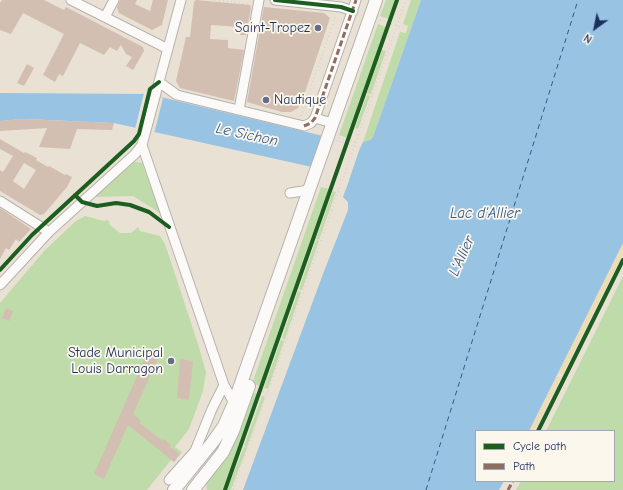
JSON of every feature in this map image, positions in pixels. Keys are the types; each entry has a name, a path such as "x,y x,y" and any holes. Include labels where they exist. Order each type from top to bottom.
{"main road":[{"path":"332,136 332,123 376,0"},
{"path":"174,485 224,426 234,403 332,136 384,0"},
{"path":"196,489 223,452 233,431 314,185"}],"street":[{"path":"70,0 168,49"},
{"path":"105,17 114,0"},
{"path":"0,285 49,232 135,154 144,140 181,0"},
{"path":"275,0 341,7 353,11"},
{"path":"159,82 177,95 304,126 311,123 315,118 356,0"},
{"path":"239,110 259,3"},
{"path":"315,118 332,123"},
{"path":"144,140 224,385 234,403"},
{"path":"290,193 314,185"},
{"path":"0,201 49,232"},
{"path":"174,485 195,452 212,409 224,385"},
{"path":"174,485 188,484 196,489"}],"path":[{"path":"215,0 259,3"},
{"path":"233,490 287,341 406,0"},
{"path":"299,120 336,14 331,12"},
{"path":"387,30 391,18"},
{"path":"377,19 406,29"},
{"path":"378,56 382,42"},
{"path":"380,49 388,52"},
{"path":"363,100 368,86"},
{"path":"365,93 373,96"},
{"path":"346,147 351,133"},
{"path":"332,136 357,142"},
{"path":"329,194 334,180"},
{"path":"314,185 332,187 340,190"},
{"path":"311,246 316,231"},
{"path":"314,239 322,241"},
{"path":"294,296 299,282"},
{"path":"296,289 304,292"},
{"path":"276,346 282,331"},
{"path":"279,338 287,341"},
{"path":"258,398 263,383"},
{"path":"239,452 244,439"},
{"path":"242,446 249,448"}],"green space":[{"path":"386,0 396,0 389,19 380,16"},
{"path":"411,0 421,0 373,137 370,140 363,142 400,32 406,33 408,26 403,24"},
{"path":"378,24 386,27 348,138 339,135"},
{"path":"382,50 386,51 371,94 367,93"},
{"path":"367,95 370,96 358,129 355,128"},
{"path":"131,161 142,163 160,213 133,196 94,197"},
{"path":"321,187 329,189 261,386 252,384"},
{"path":"333,191 336,192 319,240 316,239"},
{"path":"85,216 104,221 107,220 110,222 109,224 120,233 131,233 138,227 140,231 160,236 165,244 206,372 203,391 189,429 175,447 182,452 174,462 171,460 147,490 0,490 0,303 45,250 76,221"},
{"path":"316,240 319,241 302,290 299,289"},
{"path":"623,276 623,490 516,490 520,482 615,482 615,430 546,430"},
{"path":"298,291 301,292 285,339 282,338"},
{"path":"281,340 284,341 268,389 264,388"},
{"path":"250,392 258,394 223,490 207,490 206,481"},
{"path":"262,396 265,397 247,447 244,446"},
{"path":"244,447 247,448 231,490 227,490"}],"sand":[{"path":"623,243 623,254 563,374 558,372"},
{"path":"556,376 561,378 535,430 529,430"}],"water":[{"name":"Lac d'Allier","path":"421,0 623,0 623,243 530,430 475,430 475,482 503,482 499,490 243,490 348,210 348,202 343,197 349,180 312,167 114,123 24,119 0,121 0,93 148,94 323,136 360,148 363,142 370,140 373,137"}],"pier":[{"path":"144,93 163,98 154,134 135,129"},
{"path":"323,136 360,148 346,189 344,188 347,181 312,169"}],"building":[{"path":"2,0 44,0 64,10 66,7 143,47 144,51 133,70 126,66 132,57 126,54 121,45 117,51 110,47 104,55 80,43 63,76 59,74 55,82 43,75 64,34 23,13 11,34 0,30 0,3"},
{"path":"120,0 137,0 135,4 150,11 153,0 168,0 162,25 152,30 119,13 117,7"},
{"path":"196,0 250,5 251,8 246,35 240,35 241,27 211,25 210,39 228,40 228,48 244,50 234,101 180,88 176,81 186,37 190,37 194,2"},
{"path":"264,7 324,13 330,18 302,101 298,108 291,112 282,112 247,102"},
{"path":"27,64 34,68 24,86 17,83"},
{"path":"23,119 114,123 112,130 77,129 70,149 39,147 47,128 0,131 0,121"},
{"path":"0,139 24,153 25,152 37,158 36,160 48,167 49,166 65,175 66,174 72,177 67,187 44,214 40,215 0,191 0,170 3,172 13,156 0,149","holes":["24,163 36,170 24,189 13,181"]},
{"path":"0,208 31,229 19,242 16,239 9,250 6,248 0,259"},
{"path":"6,308 13,311 9,321 2,318"},
{"path":"149,349 160,354 133,414 141,421 139,423 163,441 164,439 171,445 170,447 180,454 174,462 128,425 104,479 94,474"},
{"path":"180,359 193,361 189,400 177,398"}],"ferry route":[{"path":"426,490 578,0"}],"marked path":[{"path":"304,126 311,123 315,118 356,0"},
{"path":"508,490 512,482"}],"cycle path":[{"path":"275,0 341,7 353,11"},
{"path":"225,490 397,0"},
{"path":"0,270 32,235 134,141 139,134 150,89 159,82"},
{"path":"75,195 82,202 97,206 116,203 130,205 149,212 169,227"},
{"path":"538,430 623,260"}],"place":[{"name":"Saint-Tropez","path":"318,28"},
{"name":"Nautique","path":"266,100"},
{"name":"Stade Municipal Louis Darragon","path":"171,361"}],"water label":[{"name":"Le Sichon","path":"247,135"},
{"name":"L'Allier","path":"462,256"}]}
